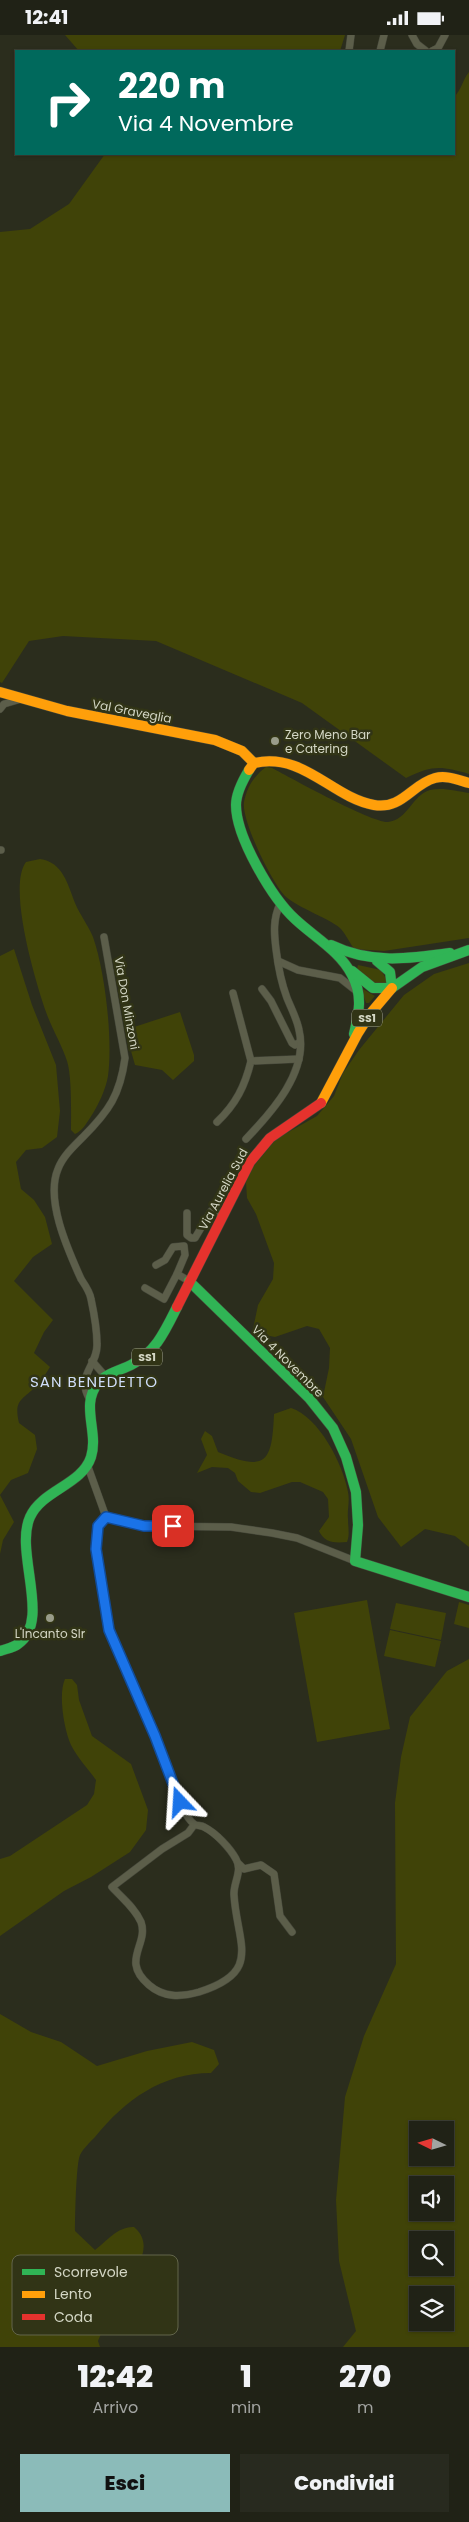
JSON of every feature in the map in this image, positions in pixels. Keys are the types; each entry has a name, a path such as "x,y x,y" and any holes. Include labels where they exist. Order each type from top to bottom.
{"main road":[{"name":"Val Graveglia","path":"0,692 67,711 215,740 242,751 254,763"},
{"path":"254,763 271,758 286,763 362,801 382,807 400,802 428,779 445,775 454,776 469,783"},
{"name":"Via Aurelia Sud","path":"89,1398 94,1386 106,1377 144,1359 152,1353 244,1172 257,1152 274,1135 312,1111 323,1101 359,1021 360,994 346,965 322,940 280,904 263,875 236,811 239,791 254,763"},
{"name":"SS1","path":"322,940 349,954 377,961"},
{"path":"377,961 401,961 469,950"},
{"path":"392,989 422,967 469,950"},
{"path":"377,961 390,972 393,978 392,989"},
{"name":"SS1","path":"346,965 373,987 392,989"},
{"name":"SS1","path":"347,1051 370,1014 392,989"},
{"name":"Via 4 Novembre","path":"189,1281 309,1398 334,1428 346,1457 356,1492 358,1525 355,1561"},
{"path":"0,1651 14,1647 25,1637 32,1617 32,1593 25,1549 28,1520 39,1503 79,1473 87,1464 93,1449 89,1398"},
{"path":"355,1561 469,1597"}],"street":[{"path":"349,50 351,35"},
{"path":"383,39 389,35"},
{"path":"412,35 417,44 425,50"},
{"path":"434,50 438,48 445,35"},
{"path":"0,709 4,704 22,699"},
{"path":"246,1139 271,1112 289,1083 299,1059 299,1029 279,975 274,929 275,914 280,904"},
{"name":"Via Don Minzoni","path":"89,1398 84,1382 88,1367 98,1346 91,1297 81,1278 58,1219 54,1198 55,1181 63,1160 103,1117 118,1092 123,1078 125,1058 104,937"},
{"path":"278,961 298,970 340,978 360,994"},
{"path":"262,989 292,1043 295,1045 300,1042"},
{"path":"217,1122 236,1103 247,1080 251,1061 233,993"},
{"path":"251,1061 299,1059"},
{"path":"187,1213 185,1231 192,1238 195,1238 211,1211 223,1215"},
{"path":"145,1288 164,1299 177,1274 184,1255 184,1246 173,1247 165,1259 156,1265"},
{"path":"177,1274 189,1281"},
{"path":"92,1361 106,1377"},
{"path":"87,1464 106,1517"},
{"path":"106,1517 144,1526 231,1527 272,1533 317,1545 355,1561"},
{"path":"106,1517 98,1526 96,1549 109,1630 155,1736 180,1802 194,1825 208,1829 234,1855 238,1864 239,1873 234,1893 241,1935 241,1962 237,1969 222,1984 189,1995 173,1996 161,1993 149,1985 140,1975 136,1965 136,1952 142,1931 141,1923 128,1903 112,1887 162,1849 188,1833 194,1825"},
{"path":"238,1864 244,1869 261,1865 274,1874 280,1916 292,1932"}],"shaded area":[{"path":"65,35 345,35 340,50 78,50"},
{"path":"469,72 469,774 451,769 437,768 406,778 302,703 156,641 63,636 29,641 2,683 0,682 0,232 30,229 69,204 104,155 455,155 455,96"},
{"path":"266,767 272,768 349,808 388,822 400,817 419,797 430,790 444,789 469,793 469,938 384,951 354,949 337,925 298,905 285,896 279,889 258,851 244,811 244,802 249,787 258,774"},
{"path":"40,859 54,865 64,875 77,907 93,937 101,968 107,1005 109,1061 107,1081 93,1113 84,1127 75,1134 71,1130 69,1068 41,998 30,958 21,913 21,874 26,862"},
{"path":"14,949 32,1005 56,1065 60,1111 57,1137 42,1148 26,1150 16,1162 21,1189 34,1200 45,1217 52,1244 33,1257 14,1281 53,1320 44,1332 34,1353 50,1367 40,1382 21,1400 17,1409 19,1423 35,1435 37,1449 28,1473 11,1480 0,1495 0,956"},
{"path":"469,963 469,1547 455,1536 425,1529 401,1547 378,1517 351,1439 323,1397 329,1368 330,1348 319,1329 307,1326 275,1337 254,1333 253,1329 258,1305 273,1279 274,1263 256,1214 247,1198 246,1182 253,1167 276,1139 317,1116 334,1096 343,1073 359,1050 404,995 434,974"},
{"path":"358,965 381,970 388,982 387,985 376,985 357,969"},
{"path":"361,988 375,996 369,1003 366,1003"},
{"path":"180,1012 194,1055 194,1061 173,1080 162,1070 135,1065 125,1030"},
{"path":"291,1408 301,1413 320,1431 341,1468 349,1495 349,1534 347,1542 327,1540 319,1531 329,1517 328,1499 323,1492 300,1482 292,1482 260,1493 251,1492 238,1481 235,1473 228,1468 212,1467 197,1473 207,1455 201,1439 205,1431 212,1436 218,1452 234,1458 256,1462 263,1459 268,1453 273,1431 274,1414"},
{"path":"0,1495 14,1522 3,1540 0,1554"},
{"path":"367,1600 390,1729 317,1742 294,1613"},
{"path":"459,1602 469,1605 469,1628 454,1624"},
{"path":"396,1603 446,1613 441,1640 390,1629"},
{"path":"390,1630 441,1641 435,1667 384,1656"},
{"path":"469,1659 469,2347 343,2347 356,2331 339,2261 336,2200 345,2097 364,2036 396,1964 395,1803 401,1757 410,1717 447,1671"},
{"path":"65,1679 72,1679 77,1685 79,1700 92,1736 131,1764 148,1810 146,1830 130,1852 91,1877 64,1891 0,1936 0,1859 10,1856 87,1805 94,1794 96,1780 73,1749 66,1730 62,1702"},
{"path":"0,2014 31,2032 61,2042 97,2066 147,2051 192,2042 214,2050 219,2064 211,2073 193,2074 176,2078 146,2091 119,2111 80,2155 75,2231 95,2250 118,2231 134,2227 141,2235 144,2244 142,2255 12,2255 12,2335 100,2335 98,2341 100,2347 0,2347"}],"traffic: fast":[{"path":"249,770 236,800 242,833 257,866 276,897 295,919 347,966 355,982 359,997 354,1034"},
{"path":"331,945 360,955 389,958 450,953"},
{"path":"392,988 422,967 469,950"},
{"path":"352,971 373,988 392,988 390,972 377,961"},
{"path":"189,1281 309,1398 333,1428 346,1457 356,1492 358,1525 355,1561 469,1597"},
{"path":"0,1651 18,1644 28,1633 32,1619 33,1603 26,1548 26,1532 30,1517 43,1500 79,1474 86,1467 91,1457 93,1438 90,1400 93,1391 105,1377 131,1365 147,1354 159,1340 177,1307"}],"traffic: slow":[{"path":"0,692 67,711 215,740 242,751 254,763"},
{"path":"249,770 254,763 272,761 288,764 303,769 344,794 374,805 384,806 400,800 420,785 435,778 448,777 469,783"},
{"path":"321,1103 358,1033 370,1014 392,988"}],"traffic: jam":[{"path":"177,1307 250,1162 270,1138 321,1103"}],"place":[{"name":"Zero Meno Bar e Catering","path":"275,741"},
{"name":"L'Incanto Slr","path":"50,1618"}],"district":[{"name":"SAN BENEDETTO","path":"94,1381"}],"route":[{"path":"173,1526 144,1526 111,1517 103,1517 96,1535 96,1549 109,1630 155,1736 180,1802"}]}
